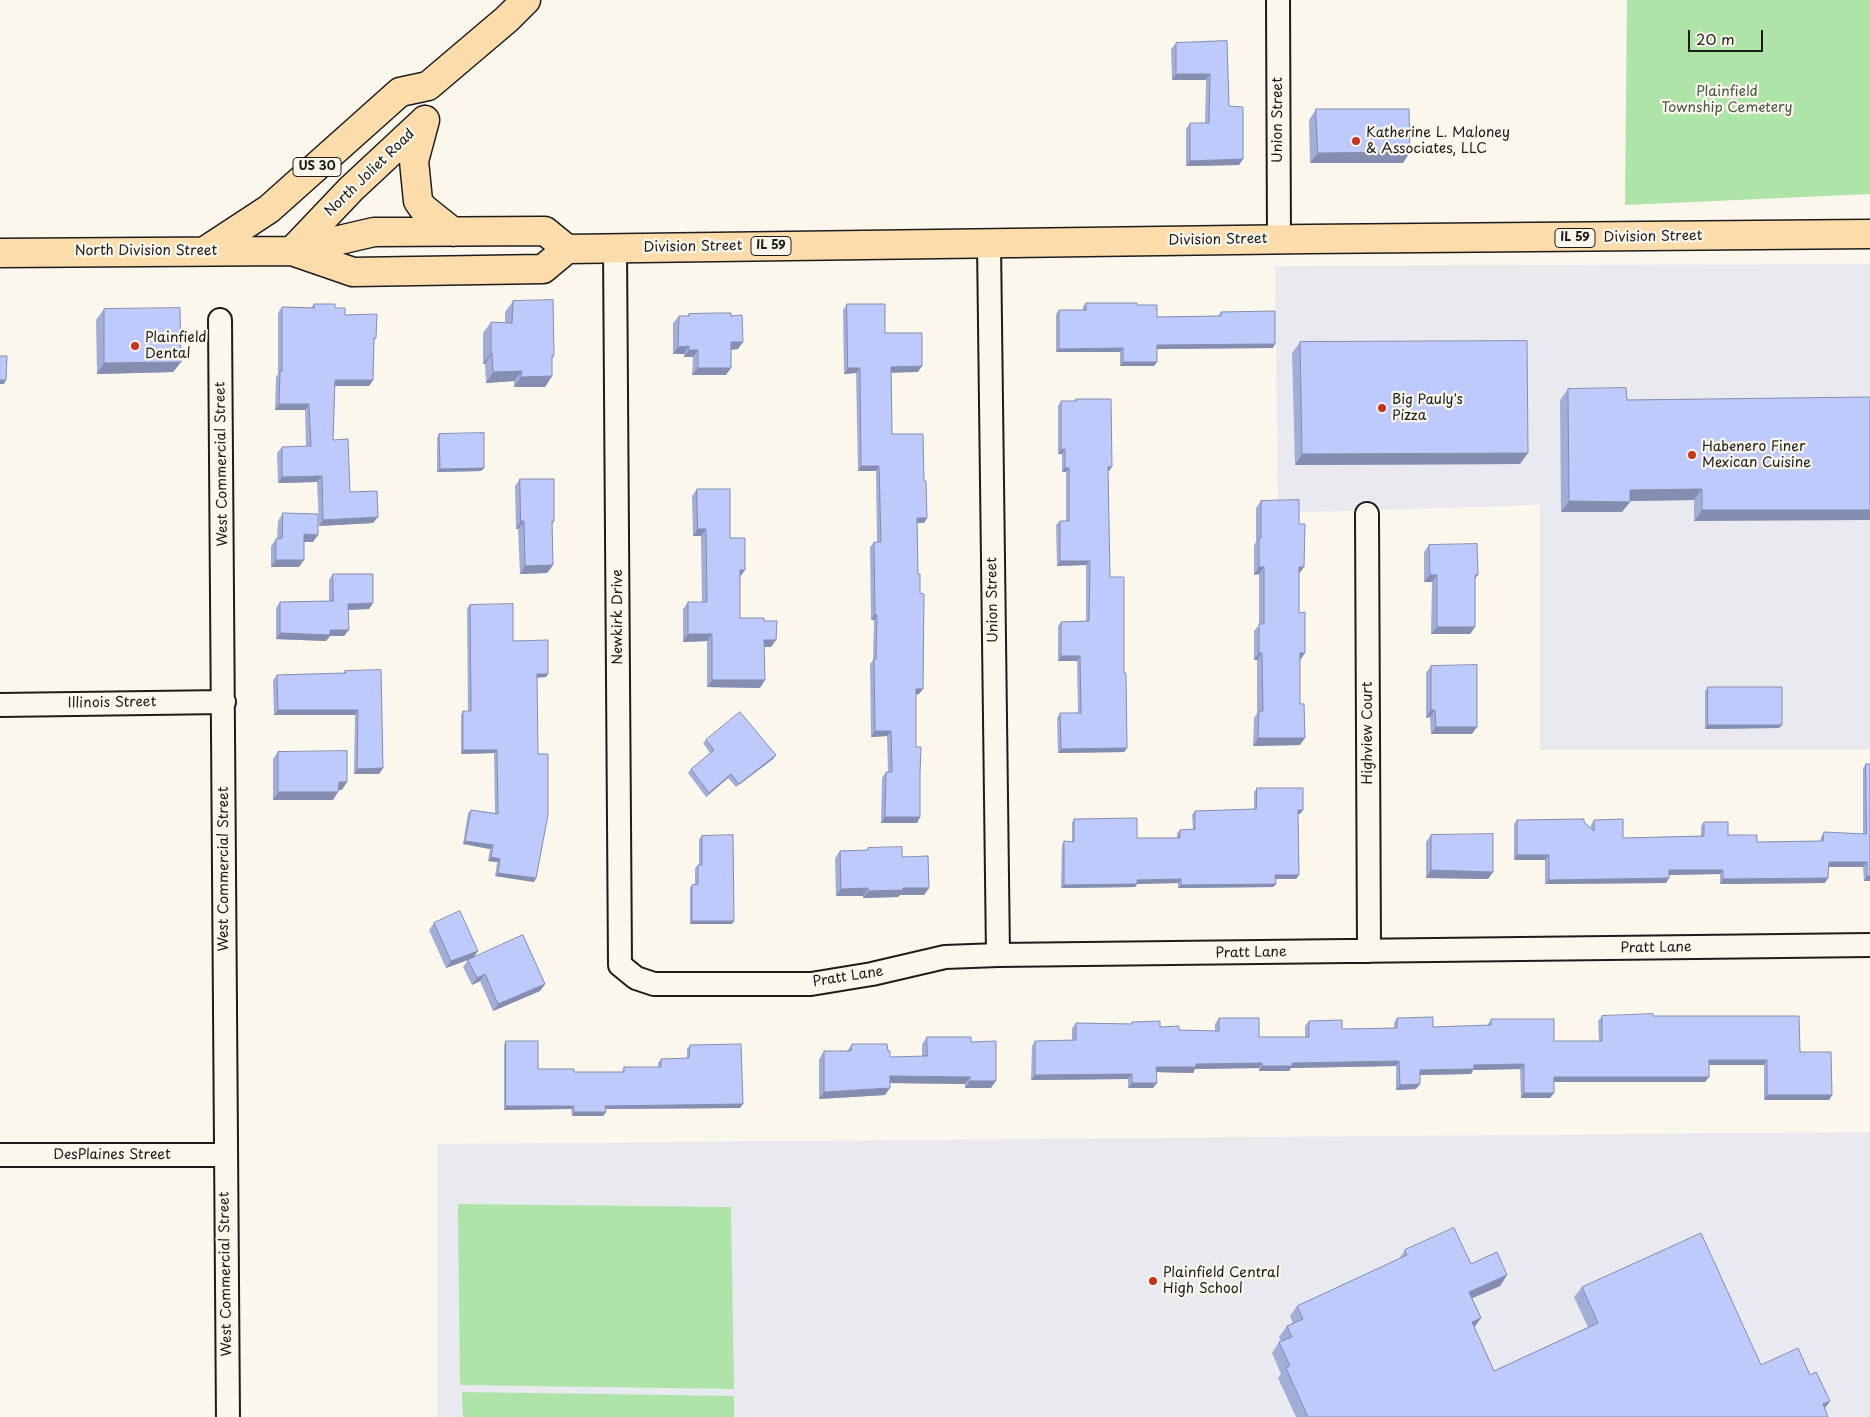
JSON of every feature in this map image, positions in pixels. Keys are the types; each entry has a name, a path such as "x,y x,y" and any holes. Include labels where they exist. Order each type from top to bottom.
{"main road":[{"name":"US 30","path":"205,251 269,210 400,92 428,86 506,9 526,0"},
{"name":"North Joliet Road","path":"292,251 351,189 425,120 428,86"},
{"path":"425,120 414,161 418,201 423,208 453,232"},
{"path":"545,231 567,249 543,269 353,272 292,251 374,232 545,231"},
{"name":"Division Street","path":"567,249 1870,234"},
{"name":"North Division Street","path":"0,252 292,251"}],"street":[{"name":"Union Street","path":"1278,0 1279,240"},
{"name":"Union Street","path":"989,244 998,955"},
{"name":"Newkirk Drive","path":"615,248 620,965 636,978"},
{"name":"West Commercial Street","path":"220,320 228,1417"},
{"name":"Highview Court","path":"1366,514 1369,951"},
{"name":"Illinois Street","path":"0,705 224,702"},
{"name":"Pratt Lane","path":"636,978 654,984 811,984 872,974 945,957 998,955 1870,945"},
{"name":"DesPlaines Street","path":"0,1155 225,1155"}],"shaded area":[{"path":"1870,264 1870,750 1540,750 1540,505 1278,513 1275,266"},
{"name":"Plainfield Central High School","path":"1870,1132 1870,1417 437,1417 437,1144"}],"green space":[{"name":"Plainfield Township Cemetery","path":"1627,0 1870,0 1870,194 1625,205"},
{"path":"458,1204 731,1207 734,1389 460,1385"},
{"path":"462,1392 734,1396 734,1417 463,1417"}],"building":[{"path":"1227,41 1229,106 1243,107 1243,159 1190,161 1190,123 1209,123 1210,74 1176,74 1176,43"},
{"name":"Katherine L. Maloney & Associates, LLC","path":"1316,109 1409,109 1410,152 1318,153"},
{"path":"553,300 554,356 552,356 552,376 521,377 522,371 493,372 491,322 512,323 513,301"},
{"path":"1086,303 1157,305 1157,317 1221,316 1221,312 1275,311 1275,344 1157,345 1157,362 1123,362 1123,348 1059,349 1059,310 1086,310"},
{"path":"314,304 335,304 335,308 345,308 345,315 377,314 376,338 374,338 373,380 335,380 333,440 348,439 350,492 377,491 378,517 323,520 322,476 282,477 282,447 311,446 309,404 279,404 280,371 282,371 282,307 314,308"},
{"path":"847,304 885,304 885,333 922,333 922,366 891,367 892,434 923,434 927,518 917,518 918,574 920,574 920,593 924,594 923,689 916,689 916,747 921,747 920,817 885,817 886,772 892,772 891,731 875,731 874,659 876,659 877,615 875,615 874,542 881,542 879,466 861,466 860,368 848,368"},
{"name":"Plainfield Dental","path":"180,308 181,362 104,363 104,309"},
{"path":"731,313 731,316 742,315 743,342 731,342 731,368 698,368 698,350 689,350 689,346 678,347 679,316"},
{"path":"1527,341 1528,453 1302,454 1300,342"},
{"path":"0,356 7,356 6,380 0,380"},
{"path":"1626,388 1627,400 1870,397 1870,510 1702,510 1702,489 1630,490 1630,502 1569,501 1568,389"},
{"path":"1076,399 1111,399 1112,467 1108,467 1110,577 1124,577 1124,673 1126,673 1127,748 1061,749 1060,713 1081,713 1080,656 1061,656 1061,622 1089,621 1090,561 1060,561 1060,521 1069,521 1069,468 1065,468 1065,449 1061,450 1061,401 1076,401"},
{"path":"484,433 484,468 440,469 439,434"},
{"path":"520,479 554,479 553,565 525,566 524,521 521,521"},
{"path":"697,489 730,489 730,538 745,538 745,570 740,570 740,618 764,618 764,621 777,621 776,640 764,640 765,680 712,680 712,634 688,634 688,602 707,602 706,529 698,529"},
{"path":"1299,500 1299,524 1305,524 1304,567 1299,567 1299,613 1305,612 1305,653 1300,653 1300,704 1304,704 1305,738 1258,738 1259,711 1263,711 1262,653 1259,653 1259,624 1264,624 1264,567 1259,567 1261,501"},
{"path":"283,513 318,514 318,535 304,534 304,560 276,560 276,539 282,538"},
{"path":"1477,544 1478,575 1475,575 1475,627 1437,627 1437,575 1430,575 1429,545"},
{"path":"333,574 373,574 373,603 348,604 349,630 330,630 330,635 280,633 280,602 333,601"},
{"path":"513,604 513,641 548,640 548,674 537,674 538,754 548,754 548,815 536,878 498,873 500,859 491,857 493,845 465,841 471,810 498,814 497,750 463,750 463,711 471,711 470,605"},
{"path":"1477,665 1477,727 1436,727 1435,710 1431,710 1431,666"},
{"path":"381,670 383,768 357,769 358,710 278,710 277,675"},
{"path":"1708,687 1782,687 1782,725 1708,725"},
{"path":"740,712 776,755 739,784 731,774 709,793 691,769 714,750 706,740"},
{"path":"347,751 347,782 339,782 338,792 278,792 278,752"},
{"path":"1866,764 1870,764 1870,876 1867,876 1867,862 1829,862 1828,878 1723,879 1723,870 1669,870 1669,878 1549,880 1549,855 1517,855 1517,820 1584,819 1584,822 1594,831 1594,820 1623,819 1623,838 1704,836 1704,822 1728,822 1728,835 1757,835 1757,842 1823,841 1824,832 1866,834"},
{"path":"1257,788 1303,788 1303,810 1298,810 1299,875 1275,875 1276,884 1181,885 1181,879 1137,880 1137,884 1064,885 1064,841 1074,842 1074,819 1137,818 1137,838 1180,838 1180,830 1195,829 1195,811 1256,809"},
{"path":"1493,834 1493,872 1431,870 1431,835"},
{"path":"733,835 734,921 692,921 692,885 698,884 698,865 702,865 702,836"},
{"path":"902,847 902,857 928,856 929,888 868,891 868,888 841,889 840,851"},
{"path":"460,911 478,951 451,961 434,923"},
{"path":"523,935 545,984 498,1004 485,974 477,978 468,960"},
{"path":"1653,1014 1653,1016 1799,1016 1800,1052 1831,1052 1832,1095 1767,1095 1767,1060 1709,1060 1709,1077 1554,1077 1554,1093 1524,1093 1524,1064 1474,1065 1474,1069 1420,1070 1420,1084 1400,1085 1399,1061 1292,1063 1292,1066 1262,1066 1262,1063 1196,1064 1196,1067 1156,1067 1157,1083 1132,1083 1132,1074 1035,1075 1035,1041 1076,1040 1076,1023 1132,1024 1132,1022 1160,1021 1160,1027 1179,1026 1179,1030 1219,1031 1219,1018 1259,1018 1259,1037 1309,1037 1309,1021 1342,1020 1342,1029 1397,1028 1397,1018 1433,1017 1433,1027 1491,1025 1491,1019 1554,1019 1554,1041 1602,1041 1602,1016"},
{"path":"927,1037 971,1037 971,1042 996,1041 996,1081 970,1081 970,1077 890,1076 890,1088 824,1092 824,1051 851,1051 852,1044 887,1044 890,1057 927,1056"},
{"path":"506,1041 538,1041 538,1069 574,1069 574,1072 624,1072 624,1067 661,1067 661,1059 689,1058 690,1045 741,1044 743,1104 605,1106 606,1112 574,1112 574,1106 506,1106"},
{"path":"1454,1228 1471,1264 1497,1252 1507,1275 1469,1292 1481,1318 1472,1322 1494,1371 1598,1323 1582,1287 1701,1233 1761,1365 1798,1348 1810,1375 1816,1372 1830,1401 1823,1404 1828,1417 1308,1417 1286,1368 1290,1366 1279,1342 1292,1337 1287,1326 1303,1319 1297,1306 1407,1255 1405,1250"}],"place":[{"name":"Katherine L. Maloney & Associates, LLC","path":"1356,141"},
{"name":"Plainfield Dental","path":"135,346"},
{"name":"Big Pauly's Pizza","path":"1382,408"},
{"name":"Habenero Finer Mexican Cuisine","path":"1692,455"},
{"name":"Plainfield Central High School","path":"1153,1281"}]}
